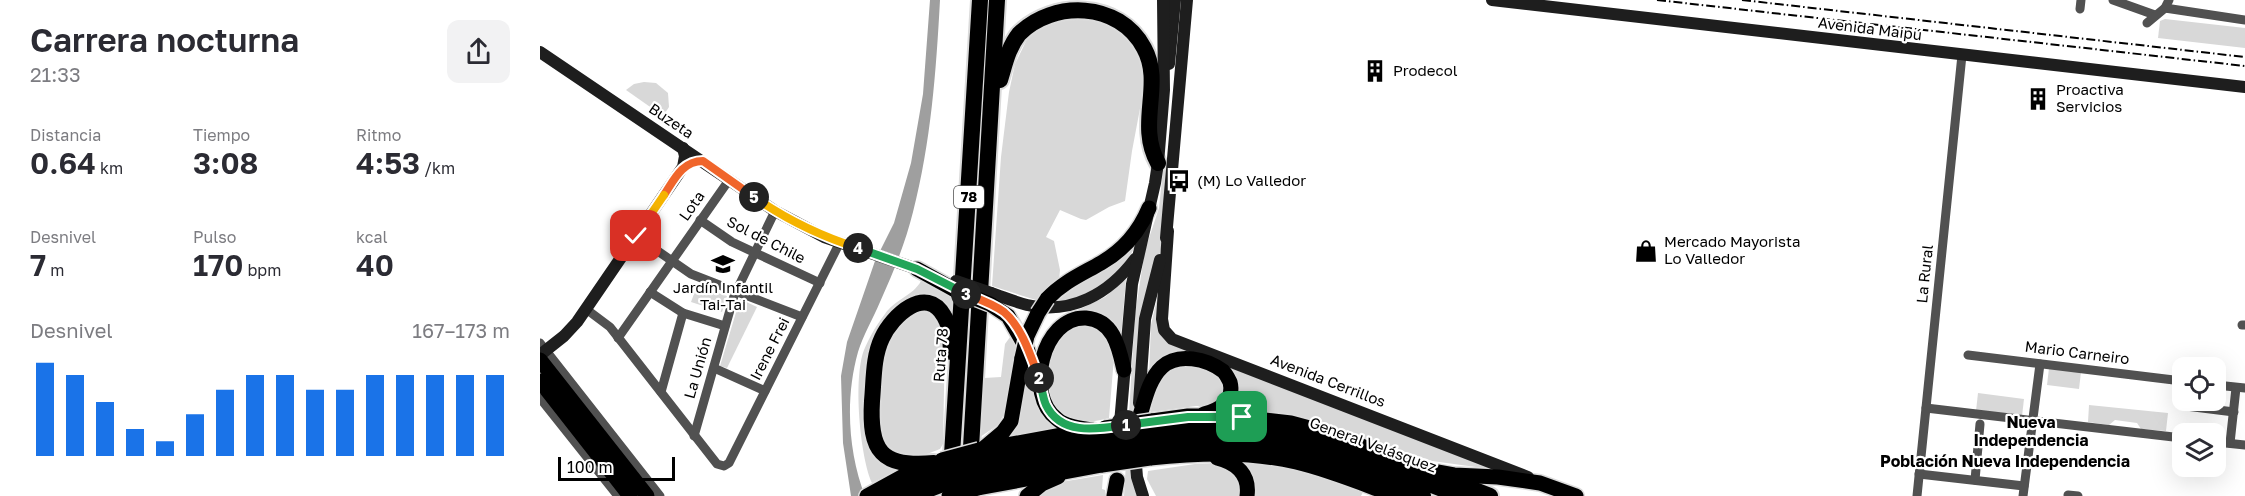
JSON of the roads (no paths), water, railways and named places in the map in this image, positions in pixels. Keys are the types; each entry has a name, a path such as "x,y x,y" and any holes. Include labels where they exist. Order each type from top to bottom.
{"highway":[{"name":"Ruta 78","path":"943,478 957,393 980,0"},
{"name":"78","path":"978,470 998,0"},
{"path":"992,107 1009,51 1030,22 1056,8 1077,6 1099,9 1124,23 1134,33 1148,55 1151,77 1149,141 1158,163"},
{"path":"943,478 910,464 894,461 878,448 872,432 871,418 877,352 887,329 908,307 920,303 931,305 945,317 957,393"},
{"name":"General Velásquez","path":"876,495 1101,443 1205,427 1242,428 1280,433 1337,448 1460,496"},
{"name":"General Velásquez","path":"1148,436 1250,443 1284,448 1335,462 1423,496"},
{"path":"1421,469 1490,496"},
{"name":"General Velásquez","path":"912,496 943,478"}],"main road":[{"path":"1116,491 1132,284 1158,163 1164,90 1163,0"},
{"path":"1164,90 1171,52 1175,0"},
{"path":"1148,436 1145,319 1168,231 1186,0"},
{"name":"Avenida Maipú","path":"1492,0 2245,87"},
{"name":"Buzeta","path":"540,52 775,211 811,231 917,269"},
{"path":"647,496 542,352 568,332 586,309 683,167 685,156 683,148"},
{"path":"683,167 703,161"},
{"path":"978,470 1011,421 1028,336 1047,299 1064,284 1120,250 1135,234 1149,208"},
{"name":"Avenida Cerrillos","path":"1168,231 1162,319 1164,330 1172,339 1576,496"},
{"path":"917,269 990,298 1057,308 1092,298 1108,288 1124,273 1137,255"},
{"path":"990,298 1014,325 1032,360 1045,402 1055,418 1101,443"},
{"path":"1040,382 1044,356 1055,333 1067,322 1079,318 1097,320 1110,330 1124,370"},
{"path":"943,478 1101,443 1148,436 1188,417 1221,407 1229,397 1231,388 1223,371 1197,360 1181,358 1166,363 1157,373 1150,387 1148,436 1136,466 1143,496"},
{"path":"540,381 630,496"},
{"path":"1188,417 1242,417 1302,426 1342,438 1421,469 1540,483"},
{"path":"1148,436 1181,455 1217,458 1234,464 1245,477 1248,487 1247,496"},
{"path":"1027,496 1042,484 1080,469 1101,443"},
{"path":"1181,455 1240,454 1293,461 1329,471 1396,496"},
{"path":"978,470 1080,469"}],"street":[{"path":"2113,0 2155,15"},
{"path":"2147,23 2167,4 2245,20"},
{"name":"La Rural","path":"1917,496 1962,55"},
{"name":"Lota","path":"618,338 729,180"},
{"name":"La Unión","path":"694,436 736,291 775,211"},
{"name":"Sol de Chile","path":"700,220 732,242 820,283"},
{"path":"636,236 691,274 802,317"},
{"name":"Irene Frei","path":"694,436 717,464 724,466 729,463 840,242"},
{"path":"650,292 683,313 725,326"},
{"path":"586,309 605,322 694,436"},
{"path":"661,392 683,313"},
{"path":"542,352 660,496"},
{"name":"Mario Carneiro","path":"1968,354 2172,380"},
{"path":"2023,496 2040,364"},
{"path":"714,368 765,391"},
{"path":"2226,386 2241,388 2234,412 2230,443"},
{"path":"540,398 618,496"},
{"path":"1926,408 2172,437"},
{"path":"2226,411 2234,412"},
{"path":"1975,480 1980,424"},
{"path":"2226,443 2245,445"},
{"path":"1919,474 2024,486"}],"railway":[{"path":"1657,0 2245,66"},
{"path":"1742,0 2245,57"}],"place":[{"name":"Prodecol","path":"1375,71"},
{"name":"Proactiva Servicios","path":"2038,99"},
{"name":"(M) Lo Valledor","path":"1179,181"},
{"name":"Mercado Mayorista Lo Valledor","path":"1646,251"},
{"name":"Jardín Infantil Tai-Tai","path":"723,264"}],"district":[{"name":"Nueva Independencia","path":"2031,431"},
{"name":"Población Nueva Independencia","path":"2005,461"}]}
